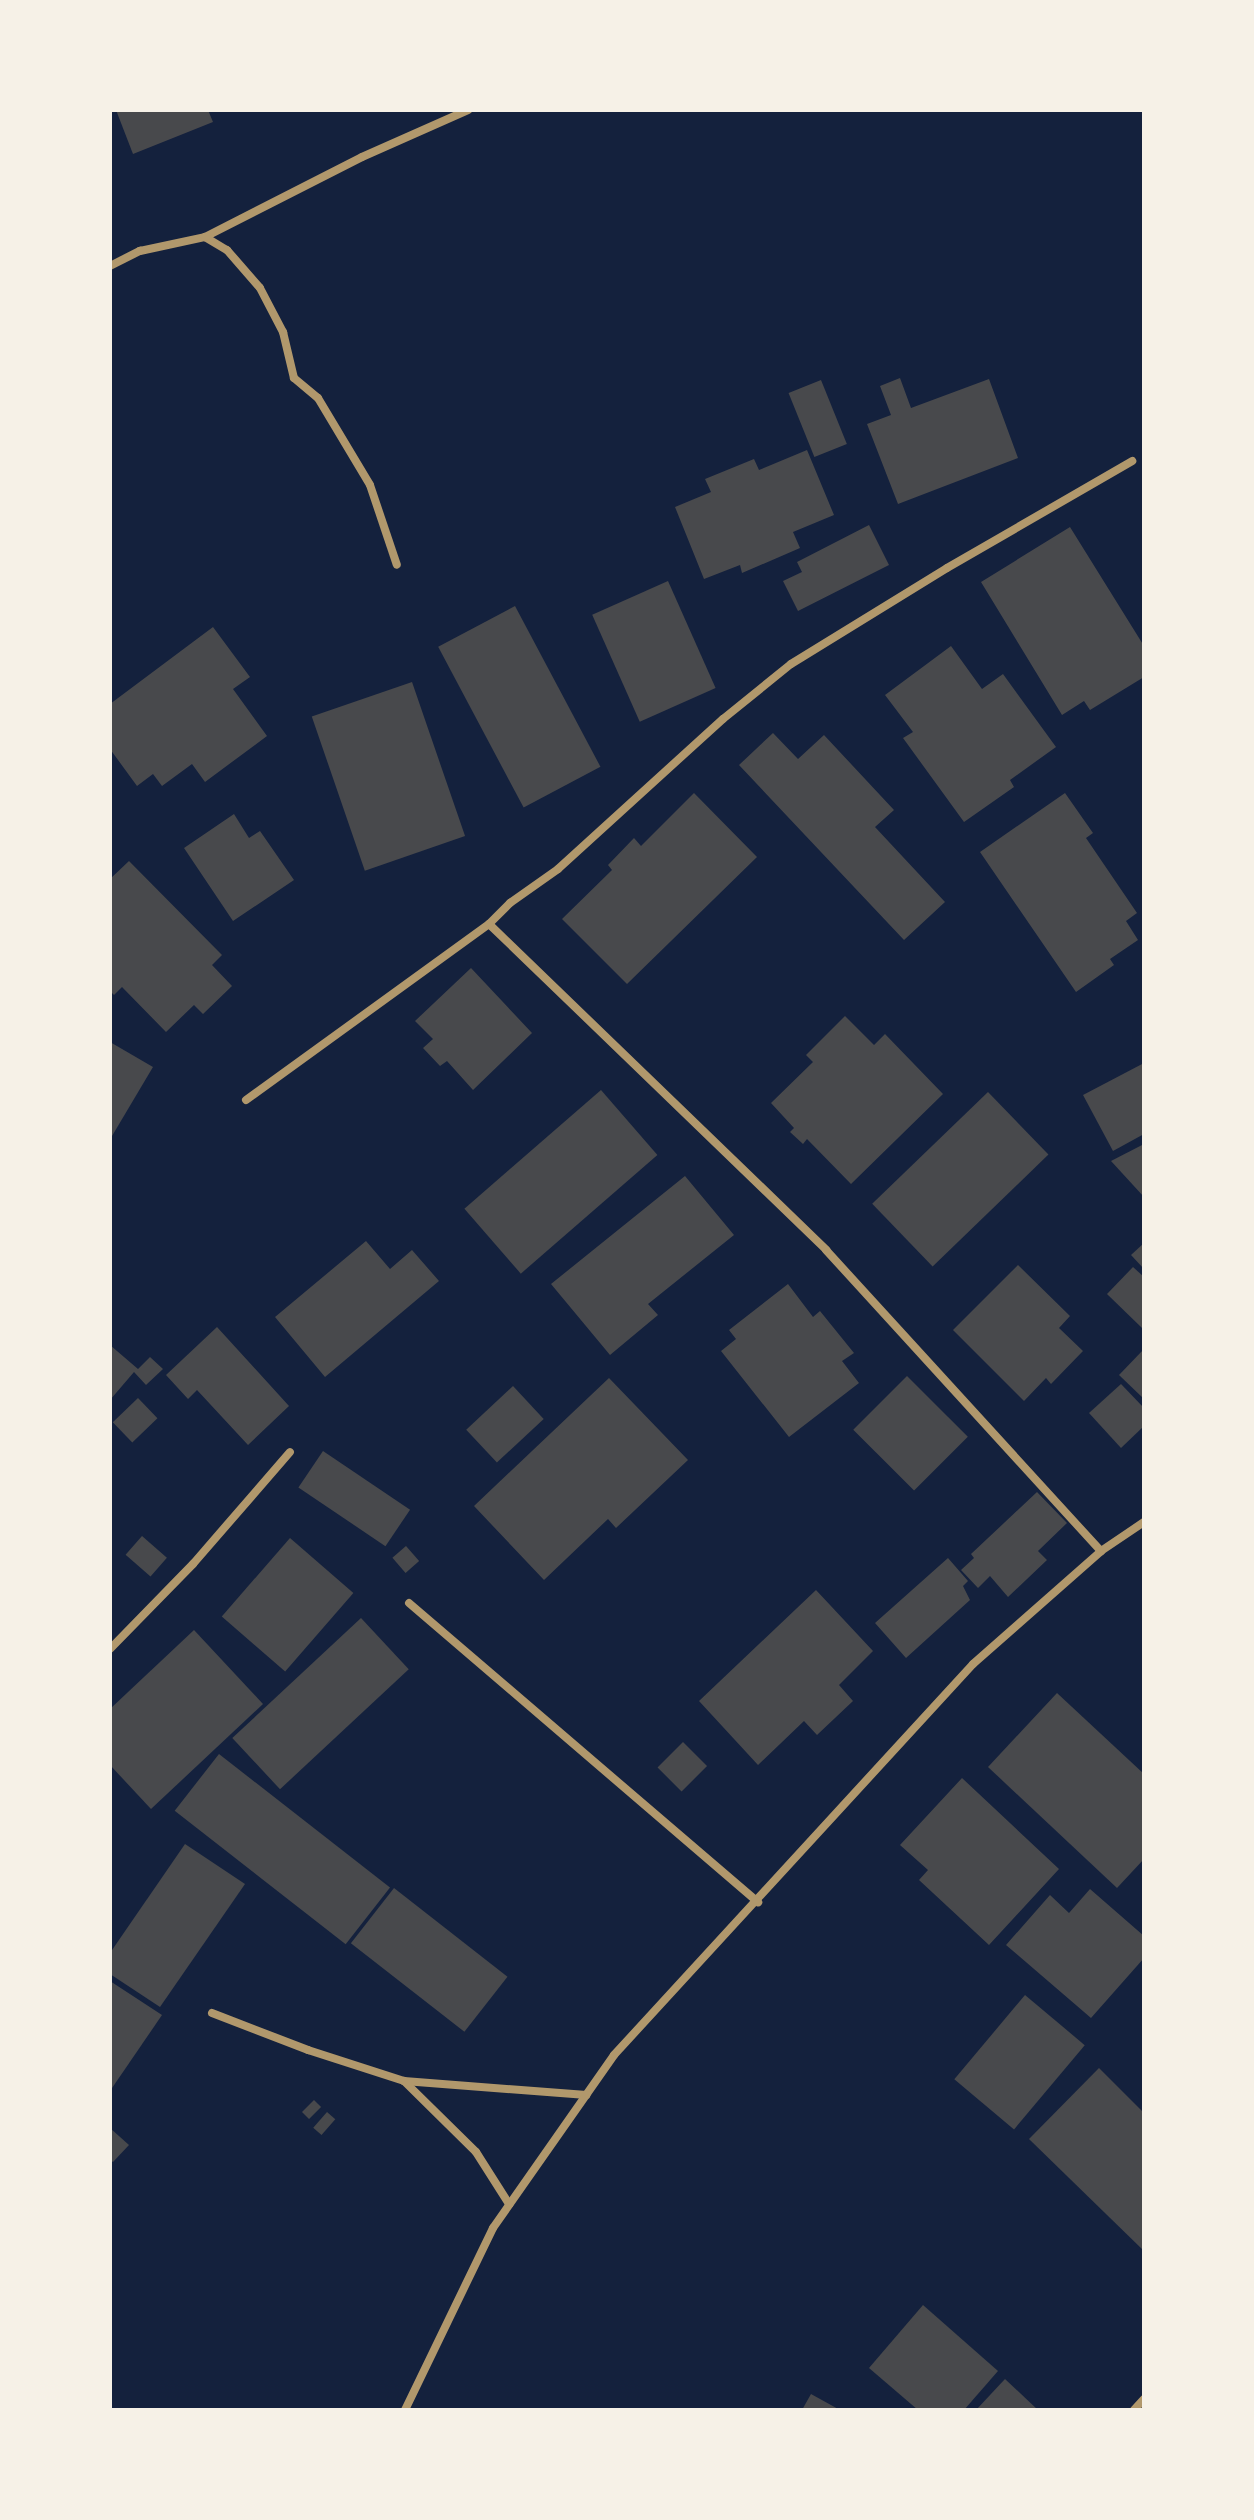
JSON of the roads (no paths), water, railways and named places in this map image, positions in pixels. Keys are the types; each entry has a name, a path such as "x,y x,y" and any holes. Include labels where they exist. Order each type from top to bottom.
{"street":[{"path":"110,266 140,251 205,237 362,157 468,110"},
{"path":"205,237 227,250 260,288 283,332 294,378 318,398 370,485 397,565"},
{"path":"246,1100 489,924 510,903 558,869 723,719 791,664 947,568 1132,461"},
{"path":"489,924 826,1250 1101,1551"},
{"path":"110,1649 193,1564 290,1452"},
{"path":"405,2410 493,2228 614,2055 758,1902 973,1664 1101,1551 1144,1522"},
{"path":"409,1603 758,1902"},
{"path":"212,2013 404,2081 586,2095"},
{"path":"404,2081 476,2152 509,2204"},
{"path":"1134,2410 1144,2399"}]}
